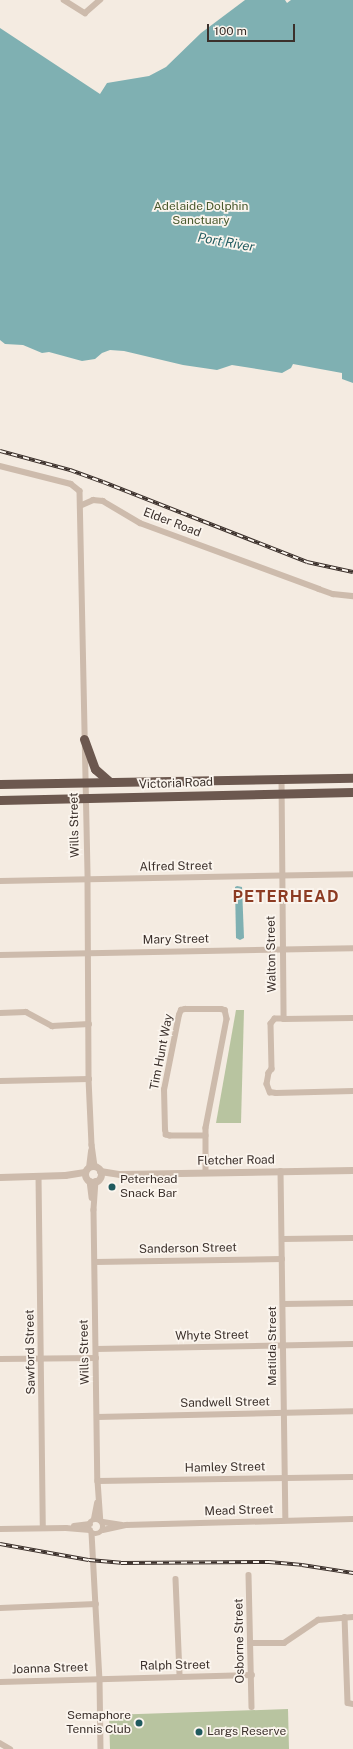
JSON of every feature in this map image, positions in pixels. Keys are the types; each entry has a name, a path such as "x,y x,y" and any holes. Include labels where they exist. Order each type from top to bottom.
{"highway":[{"path":"84,739 96,771 110,782"},
{"name":"Victoria Road","path":"0,784 353,778"},
{"name":"Victoria Road","path":"0,800 353,792"}],"street":[{"path":"64,0 85,13 100,0"},
{"path":"0,466 71,484 80,491 82,505"},
{"name":"Elder Road","path":"82,505 93,500 103,501 140,523 319,589 334,594 353,596"},
{"name":"Wills Street","path":"82,505 84,739 88,880 89,1079 95,1262 98,1481 97,1521"},
{"name":"Walton Street","path":"282,779 282,949 284,1019"},
{"name":"Alfred Street","path":"0,881 353,874"},
{"name":"Mary Street","path":"0,955 353,948"},
{"name":"Tim Hunt Way","path":"206,1136 170,1136 166,1135 165,1130 164,1090 179,1014 181,1010 185,1009 221,1009 225,1010 227,1019 206,1136 206,1172"},
{"path":"0,1013 26,1012 52,1026 89,1024"},
{"path":"353,1018 275,1019 271,1024 272,1069 269,1072 267,1084 270,1092 276,1093 353,1091"},
{"path":"0,1081 89,1079"},
{"name":"Fletcher Road","path":"0,1177 353,1170"},
{"name":"Matilda Street","path":"281,1171 286,1520"},
{"name":"Sawford Street","path":"39,1176 43,1528"},
{"path":"283,1240 353,1238"},
{"name":"Sanderson Street","path":"95,1262 282,1259"},
{"path":"283,1304 353,1303"},
{"name":"Whyte Street","path":"96,1349 353,1344"},
{"path":"0,1359 96,1358"},
{"name":"Sandwell Street","path":"97,1417 353,1411"},
{"name":"Hamley Street","path":"98,1481 353,1477"},
{"name":"Mead Street","path":"66,1528 97,1521 126,1525 353,1519"},
{"path":"97,1521 91,1532 95,1554 101,1749"},
{"path":"95,1554 101,1532 97,1521"},
{"name":"Mead Street","path":"0,1529 66,1528 101,1532 126,1525"},
{"name":"Osborne Street","path":"249,1575 252,1707"},
{"path":"176,1579 180,1676"},
{"path":"0,1608 96,1604"},
{"path":"345,1617 351,1703"},
{"path":"251,1644 284,1643 318,1620 353,1617"},
{"name":"Ralph Street","path":"100,1679 252,1675"},
{"name":"Joanna Street","path":"0,1682 100,1679"},
{"path":"0,1743 10,1749"}],"green space":[{"path":"236,1010 244,1010 241,1123 216,1123"},
{"name":"Largs Reserve","path":"288,1709 289,1749 110,1749 109,1715"}],"water":[{"name":"Port River","path":"245,0 285,0 287,3 291,0 353,0 353,383 342,379 342,373 293,364 291,368 282,373 232,365 217,370 183,365 124,351 110,350 102,353 95,359 82,361 49,352 42,353 23,345 5,344 0,340 0,28 100,94 107,83 149,76 166,67 201,33"},
{"path":"235,887 242,887 244,938 240,940 236,938"}],"railway":[{"path":"0,451 70,470 307,562 353,572"},
{"path":"0,1544 89,1560 121,1563 269,1562 302,1565 353,1573"}],"place":[{"name":"Peterhead Snack Bar","path":"112,1187"},
{"name":"Semaphore Tennis Club","path":"139,1723"},
{"name":"Largs Reserve","path":"199,1732"}],"district":[{"name":"PETERHEAD","path":"286,897"}],"park label":[{"name":"Adelaide Dolphin Sanctuary","path":"201,214"}]}
